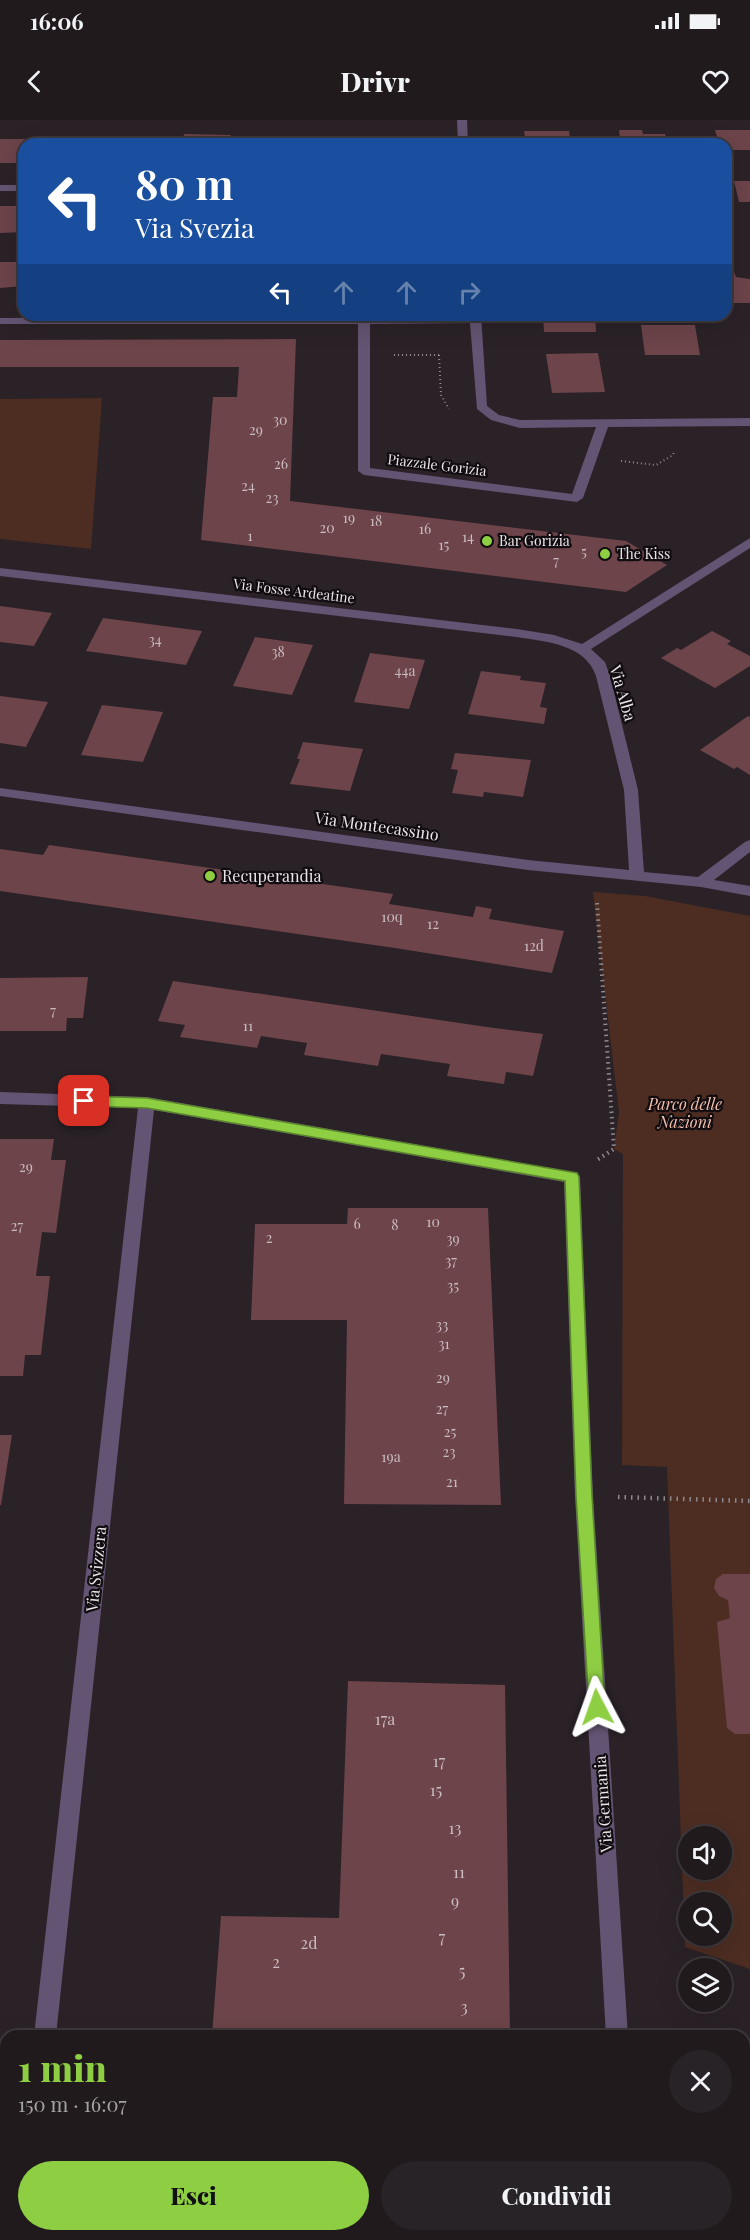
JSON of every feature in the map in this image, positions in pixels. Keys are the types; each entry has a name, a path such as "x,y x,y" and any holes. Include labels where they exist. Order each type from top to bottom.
{"street":[{"path":"462,120 463,138"},
{"path":"0,188 18,188"},
{"path":"0,321 18,321"},
{"name":"Piazzale Gorizia","path":"364,321 364,471 577,498 603,424"},
{"path":"475,321 481,407 495,418 520,424 750,422"},
{"path":"583,649 750,542"},
{"name":"Via Fosse Ardeatine","path":"0,572 517,633 554,639 583,649"},
{"name":"Via Alba","path":"583,649 598,662 603,676 631,790 637,876"},
{"name":"Via Montecassino","path":"0,792 528,865 700,882 750,891"},
{"path":"700,882 750,845"},
{"path":"0,1098 147,1103 572,1177"},
{"name":"Via Svizzera","path":"46,2030 147,1103"},
{"name":"Via Germania","path":"572,1177 584,1496 617,2030"}],"path":[{"path":"364,355 478,355"},
{"path":"572,1177 614,1149 595,872"},
{"path":"584,1496 750,1501"}],"green space":[{"path":"102,398 91,549 0,539 0,399"},
{"name":"Parco delle Nazioni","path":"593,892 645,896 750,916 750,1969 732,1963 732,1958 718,1958 685,1947 732,1946 732,1892 683,1892 682,1880 732,1880 732,1826 680,1826 667,1467 622,1465 623,1154 614,1149 619,1112"}],"building":[{"path":"619,130 642,130 643,134 665,134 666,138 620,138"},
{"path":"715,130 750,130 750,150 732,150 732,138 717,138"},
{"path":"524,131 569,131 570,138 525,138"},
{"path":"184,134 231,135 230,138 183,138"},
{"path":"0,139 18,139 18,163 0,163"},
{"path":"734,181 750,181 750,202 739,202"},
{"path":"0,206 18,206 18,232 0,233"},
{"path":"0,262 18,262 18,286 0,288"},
{"path":"732,272 734,272 736,277 750,279 750,303 733,303"},
{"path":"543,321 595,321 596,332 544,332"},
{"path":"641,325 695,325 700,355 645,355"},
{"path":"296,339 290,501 626,541 667,565 626,592 201,540 213,397 237,397 239,367 0,367 0,340"},
{"path":"598,353 605,392 552,393 546,354"},
{"path":"0,606 52,613 34,646 0,642"},
{"path":"103,618 202,631 186,665 86,651"},
{"path":"712,631 731,641 727,644 750,656 750,666 715,688 661,658 677,648 681,650"},
{"path":"255,637 313,645 292,695 233,686"},
{"path":"370,653 425,660 409,709 354,702"},
{"path":"481,671 521,676 520,680 546,683 540,707 547,708 544,724 468,714"},
{"path":"0,696 48,702 26,747 0,743"},
{"path":"102,705 163,712 143,762 81,755"},
{"path":"748,716 750,717 750,775 700,750"},
{"path":"303,742 363,749 350,791 290,784 300,759 297,759"},
{"path":"455,753 531,760 523,797 484,792 483,797 452,793 458,770 451,769"},
{"path":"49,845 393,894 389,904 473,917 476,906 492,909 489,919 564,931 552,973 0,891 0,849 43,855"},
{"path":"88,977 83,1018 67,1018 66,1031 0,1031 0,978"},
{"path":"173,981 543,1034 533,1076 506,1072 504,1084 447,1076 450,1064 381,1054 378,1066 304,1055 307,1043 261,1036 257,1048 180,1037 185,1025 158,1021"},
{"path":"0,1139 54,1139 51,1160 66,1160 56,1233 42,1232 36,1276 50,1276 41,1355 25,1355 23,1376 0,1376"},
{"path":"348,1208 488,1208 501,1505 344,1504 347,1320 251,1320 255,1224 347,1224"},
{"path":"0,1435 12,1435 1,1505 0,1505"},
{"path":"723,1574 750,1574 750,1734 735,1734 727,1728 717,1622 730,1618 728,1600 719,1596 714,1588 716,1579"},
{"path":"348,1681 505,1685 510,2030 212,2030 221,1916 339,1918"}],"place":[{"name":"Bar Gorizia","path":"487,541"},
{"name":"The Kiss","path":"605,554"},
{"name":"Recuperandia","path":"210,876"}],"route":[{"path":"84,1101 147,1103 572,1177 584,1496 597,1707"}]}
